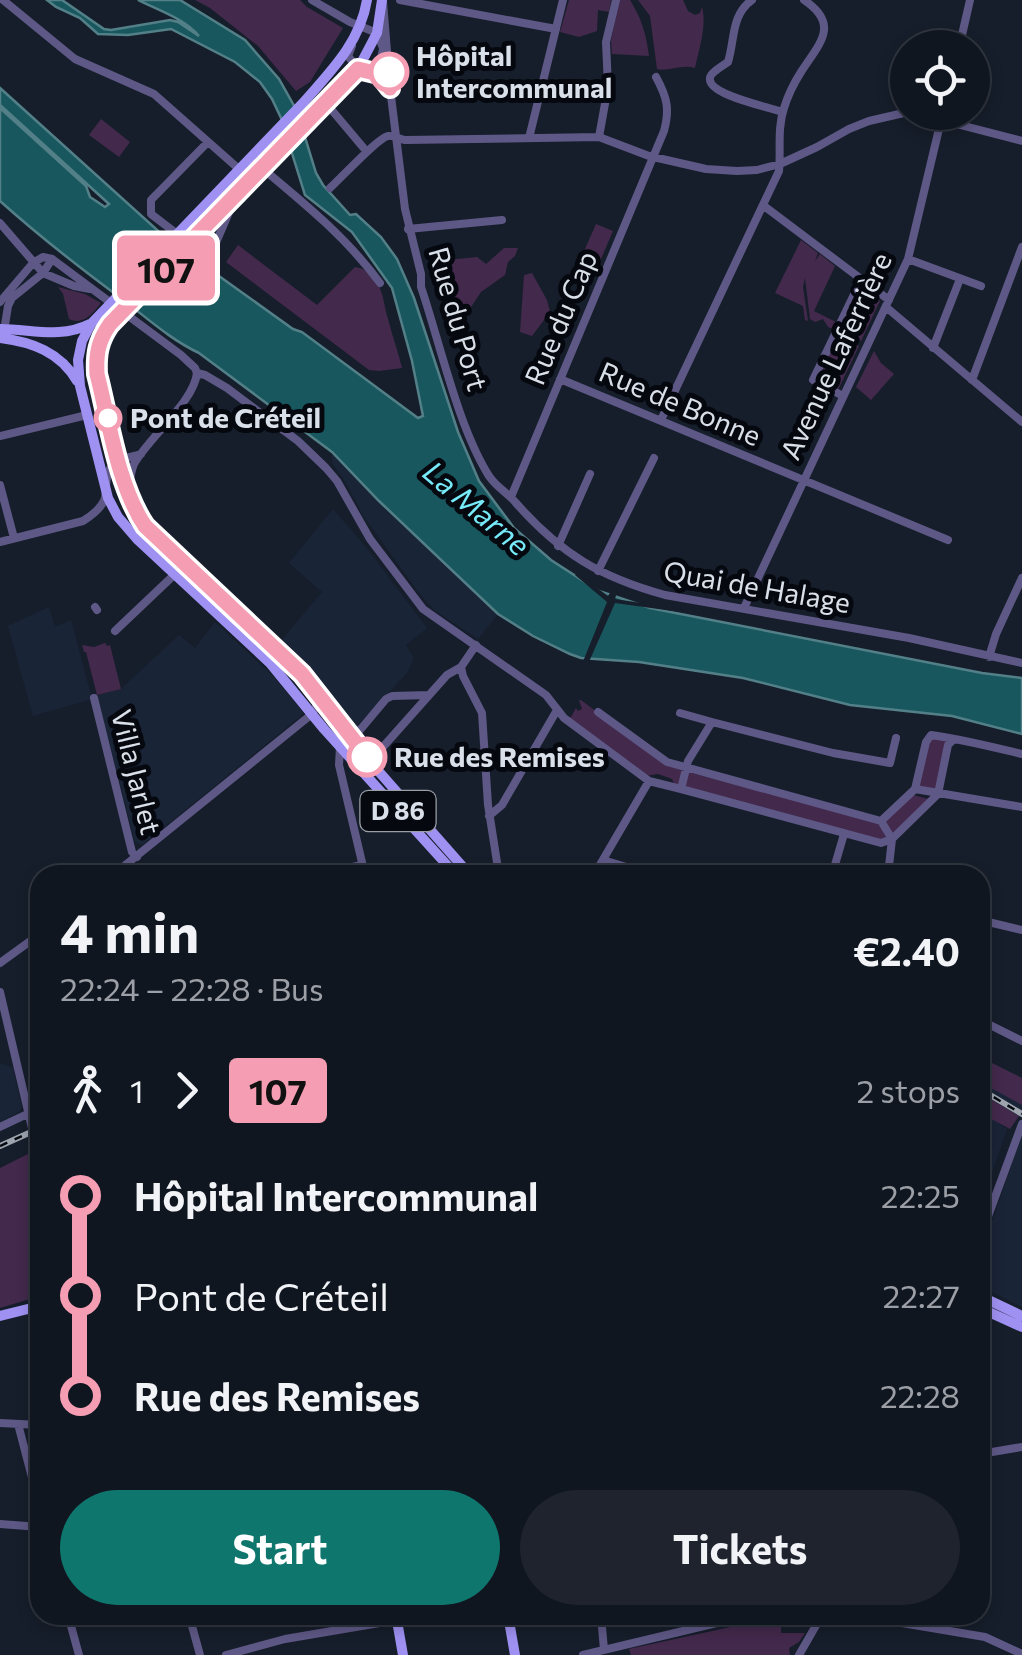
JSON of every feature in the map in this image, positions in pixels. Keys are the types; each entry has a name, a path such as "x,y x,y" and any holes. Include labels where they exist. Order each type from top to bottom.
{"main road":[{"name":"D 86","path":"367,0 353,42 297,110 99,313 82,341 78,360 80,386 104,484 118,517 174,575 270,663 447,865"},
{"name":"D 86","path":"382,0 377,33 362,70 303,124 110,324 99,342 97,374 118,460 139,518 292,664 461,865"},
{"path":"1,333 58,334 91,324"},
{"path":"1,333 52,354 68,367 80,386"},
{"path":"990,1301 1022,1316"},
{"path":"0,1316 30,1308"},
{"path":"990,1313 1022,1327"},
{"path":"1001,1318 1022,1338"},
{"path":"398,1625 403,1655"},
{"path":"510,1625 515,1655"}],"street":[{"path":"3,0 75,58 154,94 240,170"},
{"path":"312,0 377,33 389,62"},
{"path":"382,0 390,88"},
{"path":"400,0 556,29"},
{"path":"530,138 563,0"},
{"path":"599,137 608,88 607,37 616,0"},
{"path":"752,0 742,7 735,24 728,62 711,75 711,83 736,99 782,112"},
{"path":"662,420 779,171 782,112 826,28 804,0"},
{"path":"962,30 970,0"},
{"path":"353,42 348,56 362,70 379,74 390,88"},
{"path":"362,70 382,58 383,49"},
{"name":"Rue du Cap","path":"511,497 654,157 668,114 667,97 656,77"},
{"name":"Rue du Port","path":"390,88 408,229 421,286 463,418 489,476 502,493 511,497"},
{"path":"325,102 366,152"},
{"path":"330,188 385,136 599,137 654,157 738,172 780,164 849,129 890,118"},
{"name":"Avenue Laferrière","path":"744,608 908,259 939,130"},
{"path":"987,130 1022,141"},
{"path":"208,142 151,200 149,209 154,218 204,253 215,245 236,196"},
{"path":"262,168 346,242 380,283"},
{"path":"764,206 861,280 933,348 1022,422"},
{"path":"408,229 502,220"},
{"path":"0,223 43,273 90,289"},
{"path":"972,380 1022,247"},
{"path":"0,302 33,263 43,257 52,259 195,368 197,379 141,454 132,471 128,493"},
{"path":"1,333 12,298 43,273 52,259"},
{"path":"908,259 981,286"},
{"path":"933,348 960,278"},
{"path":"843,396 813,380 861,280"},
{"path":"196,373 205,374 227,388 298,441 326,468 370,539 422,608 546,694 564,718 649,781 881,843 892,839 938,794 948,745 952,742 962,740 1022,754"},
{"name":"Rue de Bonne","path":"560,379 948,540"},
{"path":"0,436 87,415"},
{"path":"0,542 83,521 104,502 104,484 112,466 118,460 141,454"},
{"path":"598,571 654,458"},
{"path":"558,546 590,474"},
{"path":"104,484 113,476 124,479"},
{"path":"0,484 14,538"},
{"name":"Quai de Halage","path":"511,497 558,546 598,571 640,588 1022,663"},
{"path":"114,630 174,575"},
{"path":"989,657 1022,578"},
{"path":"373,764 382,748 447,675 460,667 476,645"},
{"path":"460,667 482,713 497,865"},
{"path":"348,732 360,730 386,698 430,695"},
{"name":"Villa Jarlet","path":"94,698 136,856"},
{"path":"125,865 312,714 321,698"},
{"path":"490,816 502,805 558,710"},
{"path":"598,712 667,762 881,820 892,839 889,865"},
{"path":"680,713 833,753 890,762 896,738"},
{"path":"681,789 688,761 712,722"},
{"path":"881,820 916,789 928,738 937,735 952,742"},
{"path":"340,747 339,765 363,865"},
{"path":"599,865 649,781"},
{"path":"916,789 1022,807"},
{"path":"835,865 844,834"},
{"path":"602,860 619,865"},
{"path":"990,922 1022,930"},
{"path":"0,963 30,941"},
{"path":"0,992 30,1121"},
{"path":"990,1025 1022,1040"},
{"path":"0,1127 28,1113"},
{"path":"990,1211 1022,1124"},
{"path":"0,1424 30,1425"},
{"path":"18,1424 30,1470"},
{"path":"990,1452 1022,1447"},
{"path":"0,1524 30,1526"},
{"path":"71,1625 79,1655"},
{"path":"192,1625 200,1655"},
{"path":"226,1655 360,1625"},
{"path":"603,1625 604,1650"},
{"path":"583,1655 708,1625"},
{"path":"798,1655 816,1625"},
{"path":"936,1625 994,1640 1022,1654"},
{"path":"992,1655 994,1640"}],"shaded area":[{"path":"195,0 300,0 343,28 310,82 296,91 258,46"},
{"path":"569,0 611,0 609,12 598,10 597,31 579,37 560,32"},
{"path":"619,0 630,0 634,7 649,56 612,54"},
{"path":"638,0 683,0 695,15 702,7 703,30 695,68 657,69 650,16"},
{"path":"101,119 130,142 119,157 89,135"},
{"path":"596,224 613,231 598,266 581,258"},
{"path":"801,240 818,253 815,261 820,254 835,266 814,311 838,323 834,330 823,319 810,319 805,278 808,321 803,306 775,293"},
{"path":"238,245 317,305 355,267 371,274 382,294 402,368 369,370 226,262"},
{"path":"504,248 518,248 505,275 481,292 471,307 454,307 437,261 477,257 486,264"},
{"path":"532,273 550,312 532,336 520,332 524,275"},
{"path":"58,287 101,303 83,320 74,321 69,319"},
{"path":"867,291 880,301 861,341 847,335 843,325 857,292"},
{"path":"845,340 859,346 838,390 821,383 819,375 834,343 840,345"},
{"path":"874,351 894,374 871,400 856,387"},
{"path":"332,452 498,614 478,639 434,610 419,593 362,514 332,463"},
{"path":"333,509 427,628 406,645 414,658 407,673 357,726 351,725 280,642 322,592 289,563"},
{"path":"49,607 55,627 71,620 92,699 33,716 8,626"},
{"path":"215,622 276,679 302,715 142,845 135,842 97,695 121,689 179,635 195,648"},
{"path":"82,645 94,647 110,645 121,689 97,695"},
{"path":"579,700 659,759 688,772 879,823 913,795 929,799 882,840 674,784 672,779 658,774 646,776 567,718 576,708 582,709"},
{"path":"929,740 947,741 937,790 919,786"},
{"path":"990,1062 1022,1078 1019,1116 1010,1129 997,1123 1007,1129 990,1179"},
{"path":"990,1062 1022,1078 1022,1105 990,1087"},
{"path":"0,1063 13,1068 22,1107 0,1122"},
{"path":"990,1099 1019,1116 1010,1129 990,1118"},
{"path":"1022,1134 1022,1307 990,1291 990,1228"},
{"path":"30,1153 30,1299 0,1308 0,1168"},
{"path":"740,1625 781,1625 781,1633 805,1633 789,1648 790,1655 631,1655 629,1649"}],"water":[{"name":"La Marne","path":"47,0 62,0 104,29 170,20 199,36 178,20 138,0 180,0 245,40 279,79 297,111 323,185 350,215 356,214 381,237 397,259 479,481 514,528 551,560 599,591 650,608 1022,678 1022,734 952,716 850,705 743,678 639,662 581,658 533,636 498,614 332,452 159,328 0,201 0,108 86,186 90,197 105,207 109,204 0,105 0,88 187,257 302,332 418,418 423,416 392,288 352,232 305,195 281,118 260,82 235,62 171,29 128,35 98,34 80,18"}],"pier":[{"path":"577,573 608,596 612,590 617,592 615,599 687,613 615,603 588,664 582,664 607,602"}],"railway":[{"path":"990,1095 1022,1114"},
{"path":"0,1146 30,1132"}],"bus line":[{"name":"107","path":"367,757 302,674 145,526 134,509 124,479 96,358 99,342 110,324 358,69 379,74 390,88 389,72"}],"place":[{"name":"Hôpital Intercommunal","path":"389,72"},
{"name":"Pont de Créteil","path":"108,418"},
{"name":"Rue des Remises","path":"367,757"}]}
